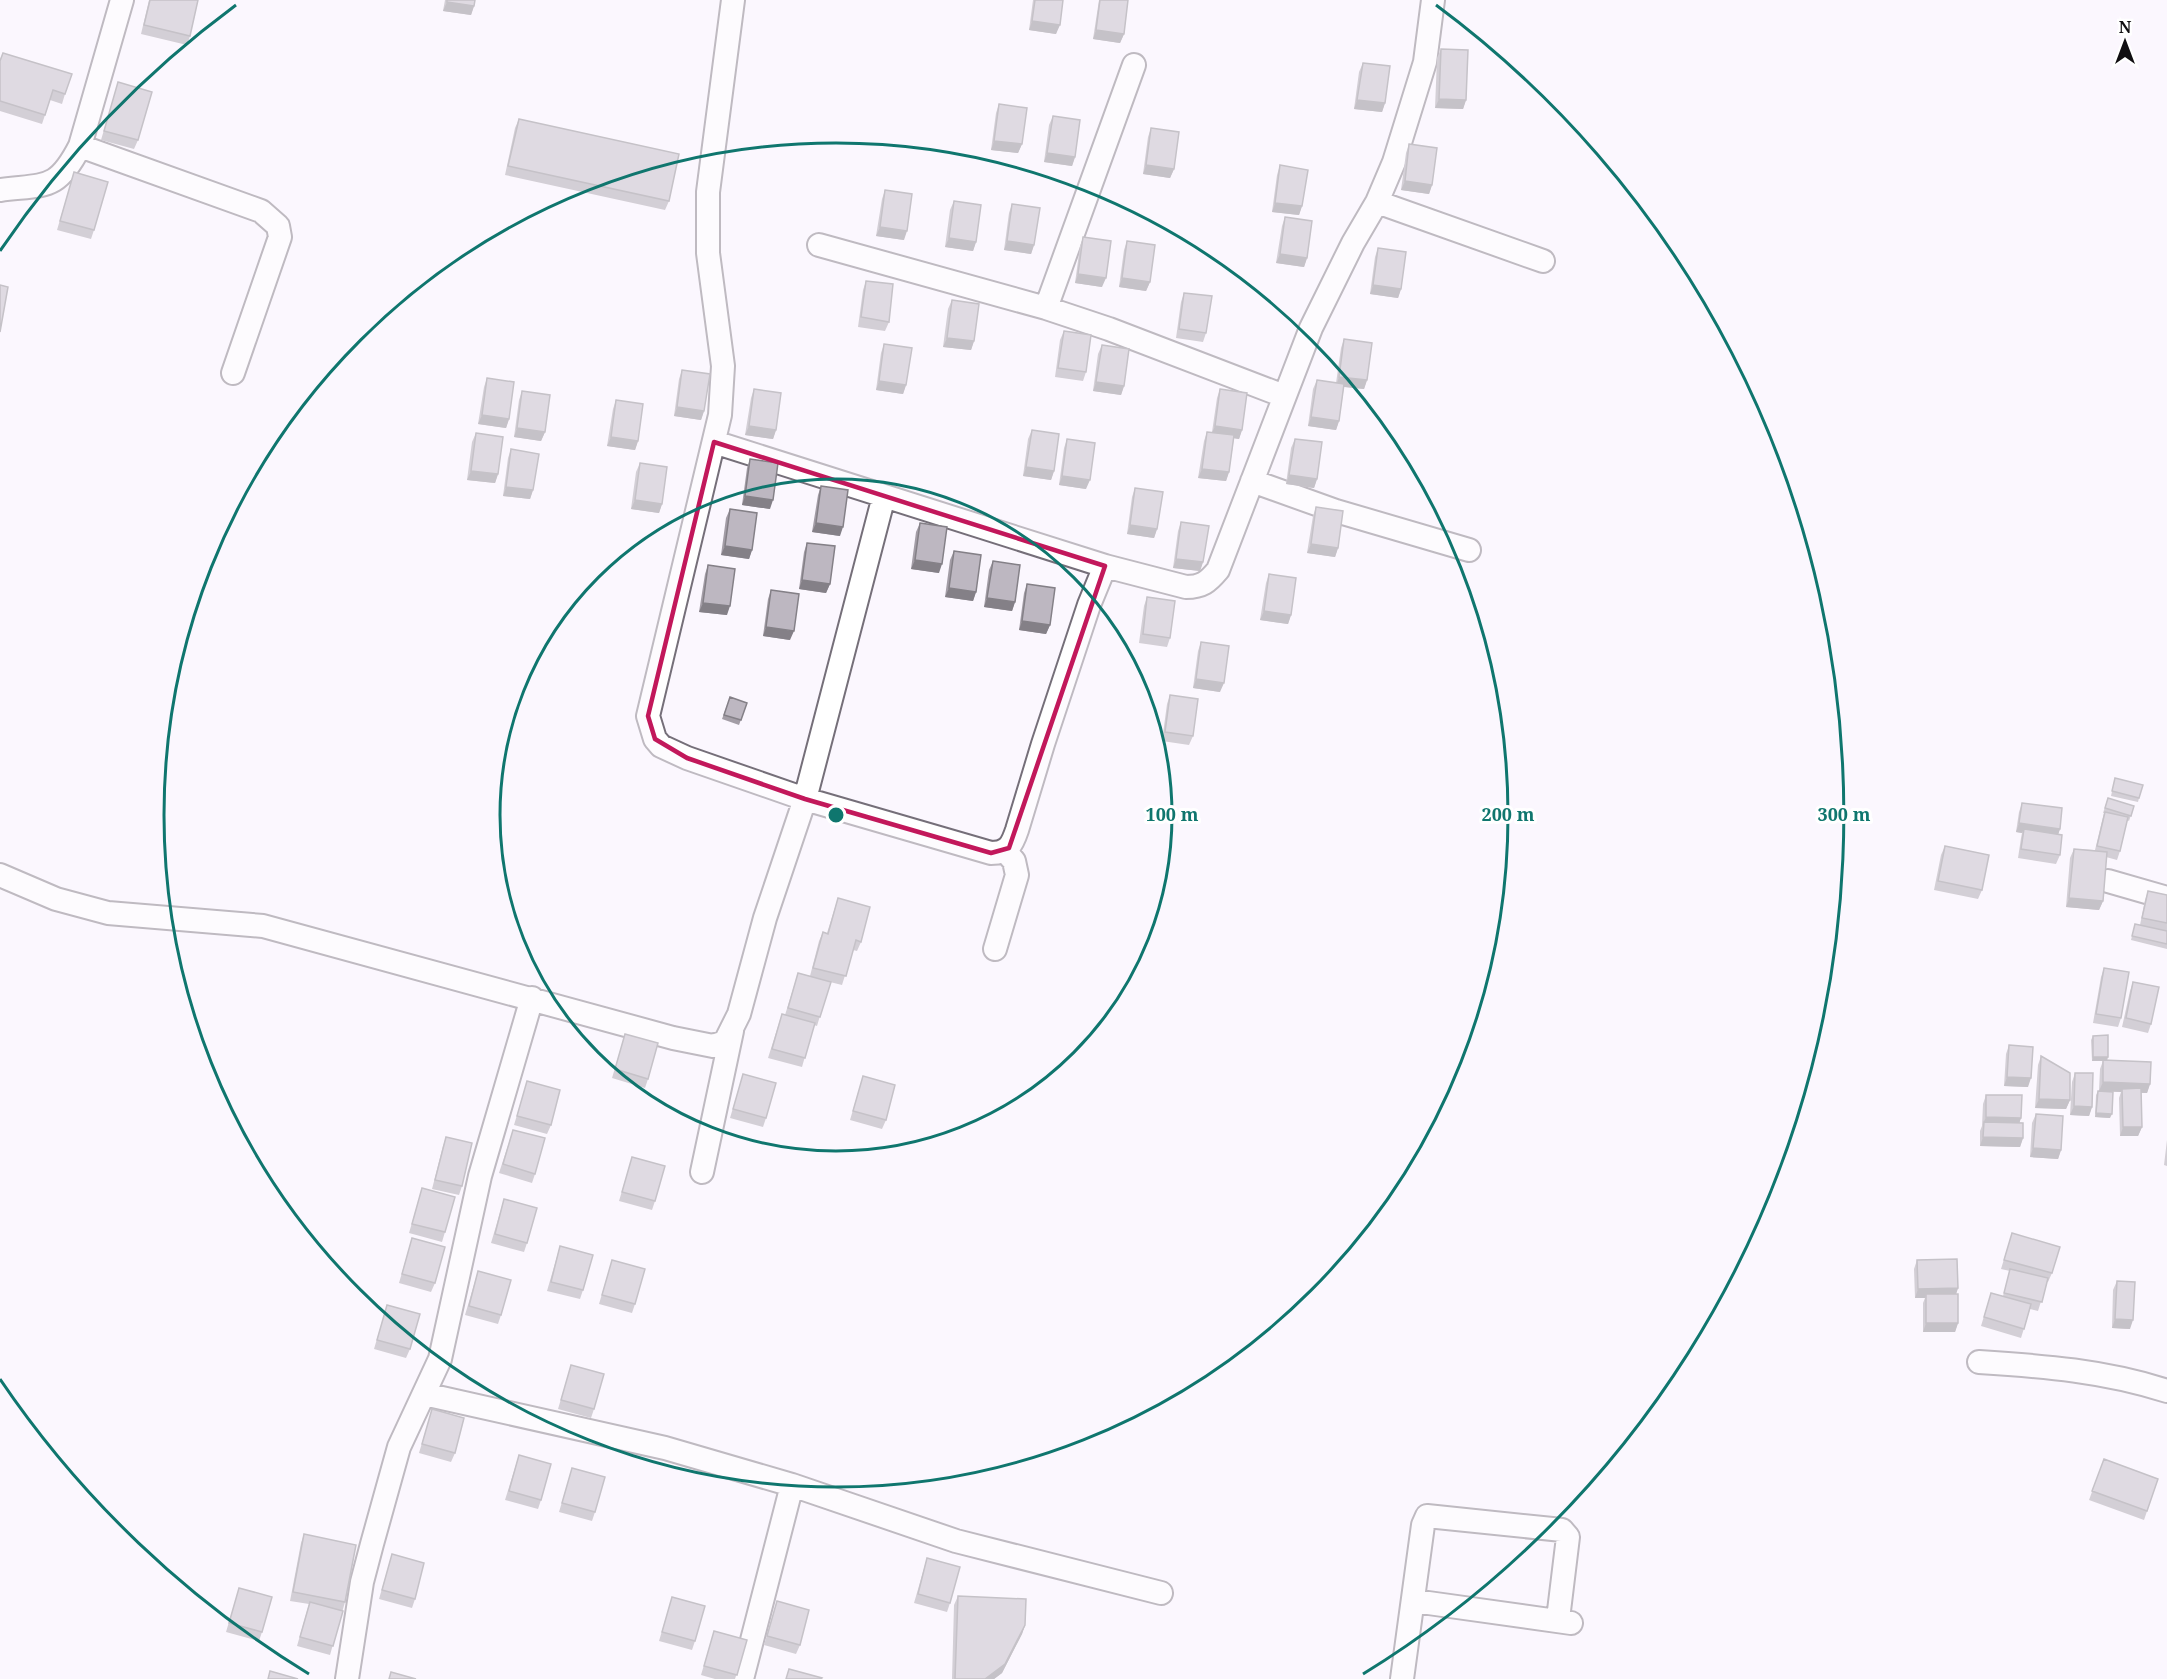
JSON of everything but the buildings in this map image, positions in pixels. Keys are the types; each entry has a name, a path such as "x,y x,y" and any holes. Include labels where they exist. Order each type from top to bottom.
{"street":[{"path":"0,190 53,181 64,174 80,146 122,0"},
{"path":"733,0 708,192 708,253 723,366 720,415 648,716 650,729 661,746 687,758 805,799 991,853 1005,851 1012,843 1017,830 1089,604 1105,566"},
{"path":"714,442 1105,566 1186,587 1198,587 1208,581 1218,570 1284,396 1333,282 1377,202 1394,162 1425,62 1433,0"},
{"path":"1046,308 1134,65"},
{"path":"80,146 261,211 278,226 279,237 233,373"},
{"path":"1377,202 1543,261"},
{"path":"819,245 1046,308 1109,329 1284,396"},
{"path":"1252,481 1336,511 1469,550"},
{"path":"702,1172 732,1031 765,918 805,799 884,496"},
{"path":"995,949 1017,875 1014,861 1005,851"},
{"path":"0,876 32,890 90,909 135,917 208,920 263,926 698,1045 725,1042 732,1031"},
{"path":"2108,881 2167,898"},
{"path":"347,1679 355,1620 399,1447 435,1372 446,1338 480,1176 532,998"},
{"path":"1979,1362 2058,1368 2106,1375 2167,1391"},
{"path":"424,1394 665,1448 792,1485 956,1541 1161,1593"},
{"path":"742,1679 792,1485"},
{"path":"1402,1679 1423,1525 1427,1516 1562,1530 1568,1537 1565,1621 1414,1601"}],"highlighted area":[{"path":"714,442 1105,566 1009,848 991,853 805,799 687,758 655,739 648,716"}]}
